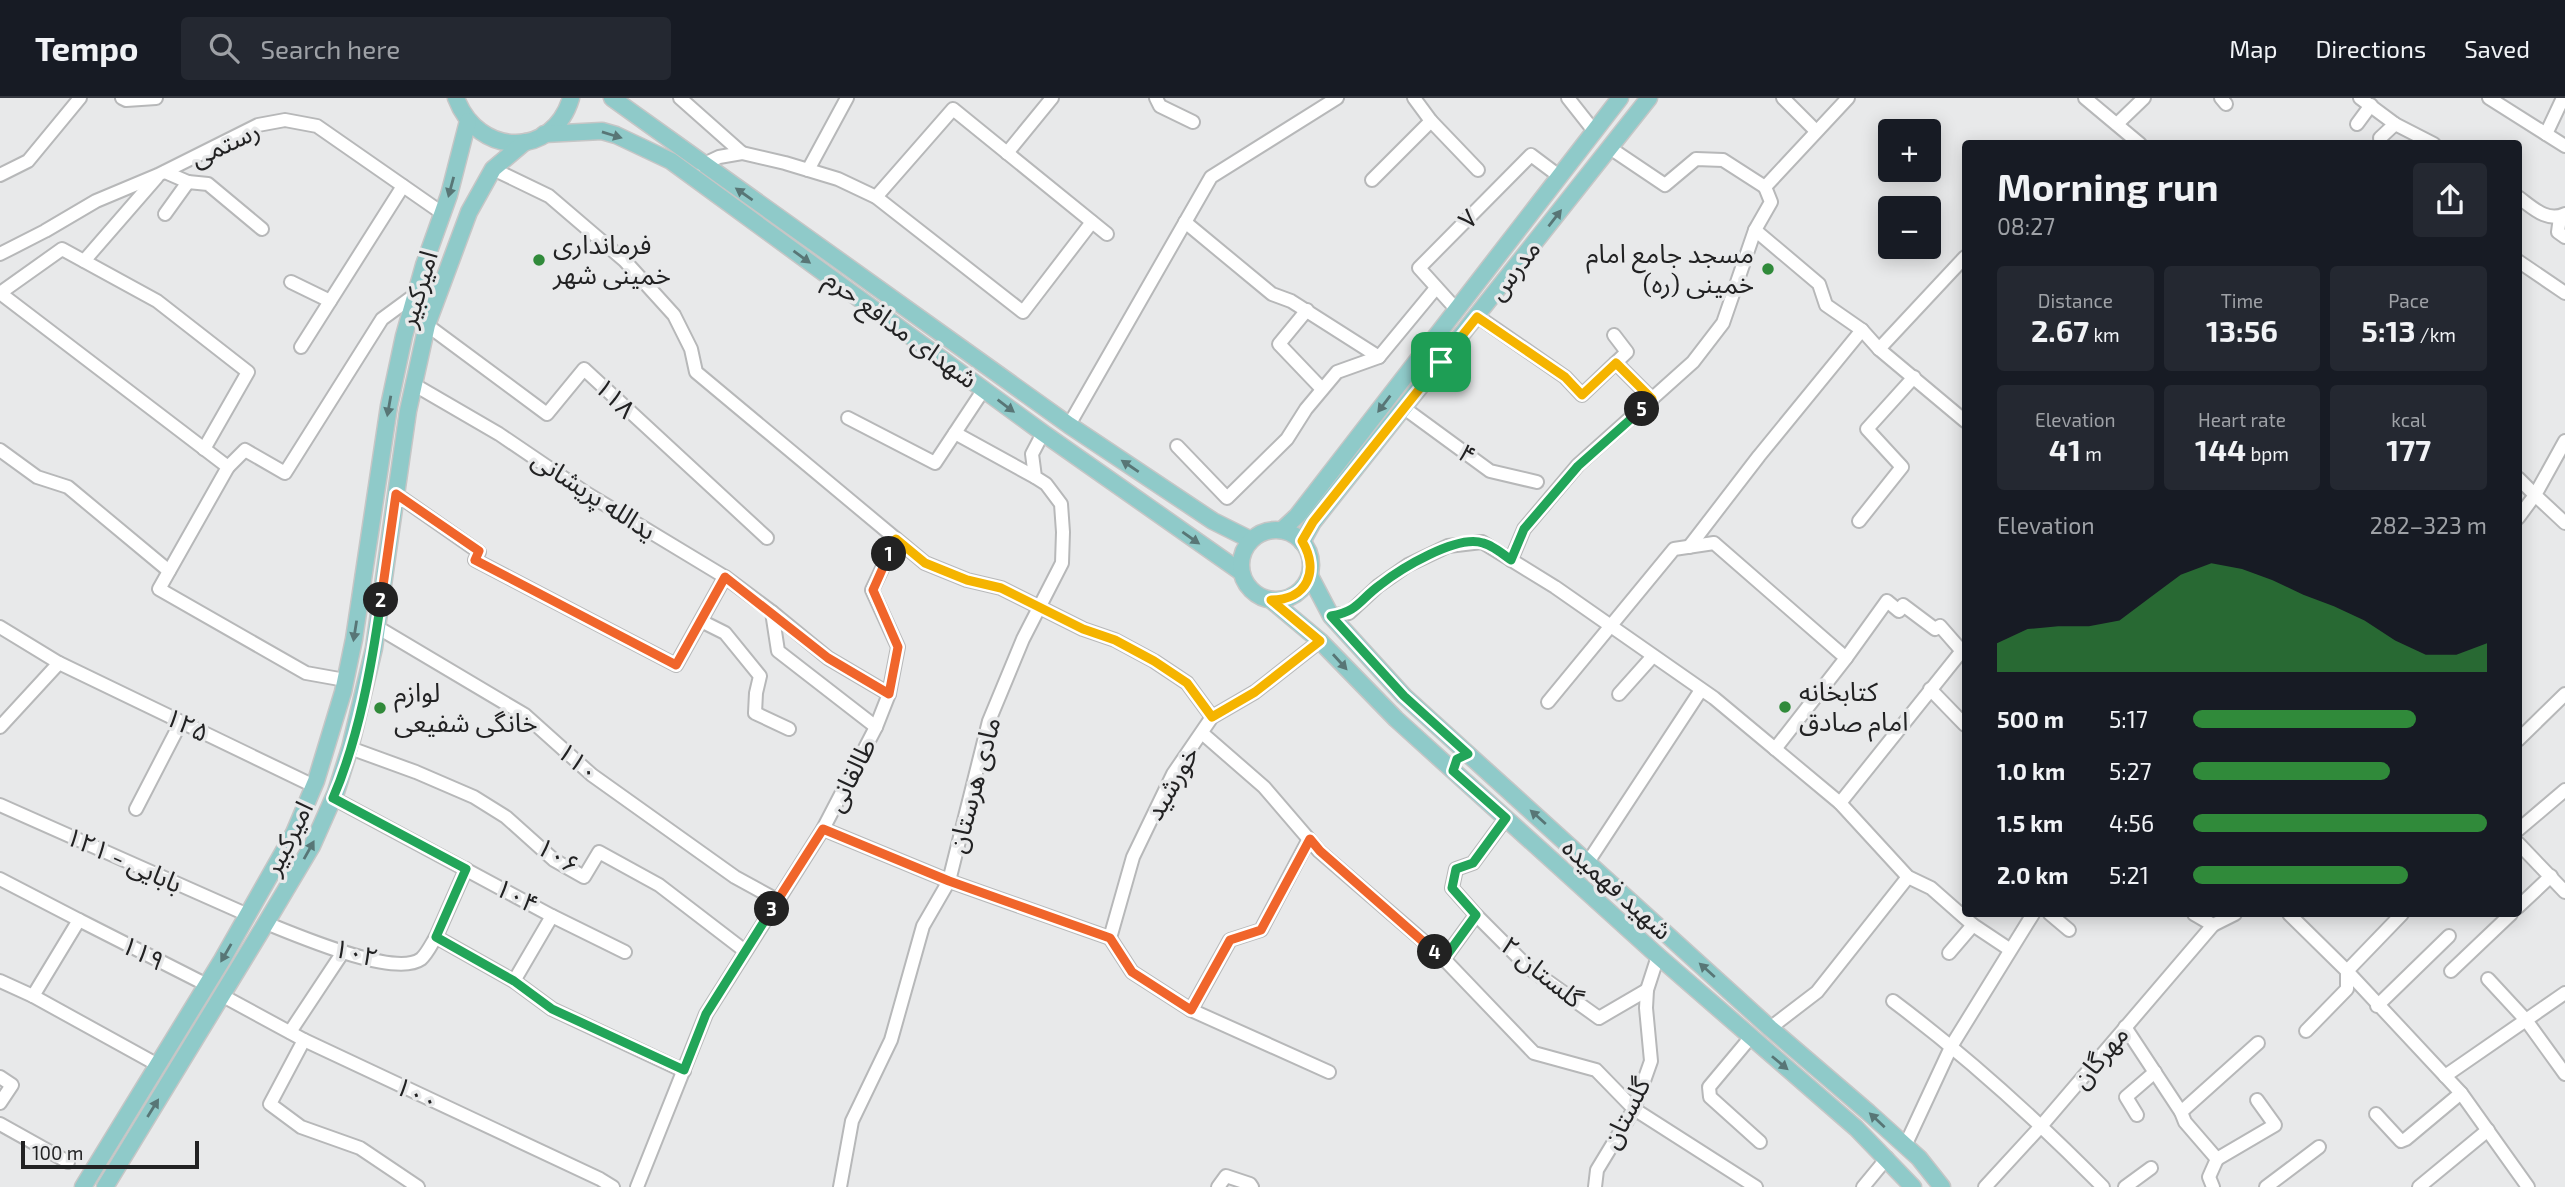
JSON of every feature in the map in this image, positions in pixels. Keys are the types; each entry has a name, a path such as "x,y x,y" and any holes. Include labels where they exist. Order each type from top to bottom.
{"main road":[{"path":"455,100 475,129 503,142 525,142 544,134 560,121 571,98"},
{"name":"شهدای مدافع حرم","path":"612,98 675,155 984,389 1241,572"},
{"name":"مدرس","path":"1282,530 1297,516 1330,474 1620,98"},
{"name":"مدرس","path":"1302,541 1313,522 1649,98"},
{"name":"امیرکبیر","path":"83,1187 248,915 294,833 314,786 331,736 354,639 389,406 416,294 468,121"},
{"name":"شهدای مدافع حرم","path":"544,134 602,131 702,165 1069,425 1213,521 1251,540"},
{"name":"امیرکبیر","path":"105,1187 267,923 312,846 333,798 350,748 377,627 413,384 427,325 469,212 493,169 525,142"},
{"path":"373,511 393,513"},
{"path":"1270,530 1282,530 1302,541 1311,564 1310,576 1305,585 1290,598 1271,600 1251,591 1241,572 1240,560 1251,540 1270,530"},
{"name":"شهید فهمیده","path":"1310,576 1331,616 1404,696 1770,1028 1919,1158 1942,1187"},
{"name":"شهید فهمیده","path":"1271,600 1320,641 1353,677 1453,771 1750,1038 1856,1128 1913,1187"},
{"path":"1430,750 1441,748 1445,744 1445,733"},
{"path":"1453,771 1457,759 1468,754"}],"street":[{"path":"0,175 28,161 80,98"},
{"path":"122,98 156,98"},
{"path":"680,98 742,153"},
{"path":"808,170 847,98"},
{"path":"1007,153 1052,98"},
{"path":"1156,98 1160,106 1193,122"},
{"path":"1069,425 1211,177 1337,98"},
{"path":"1414,98 1431,121 1478,170"},
{"path":"1568,98 1594,131"},
{"path":"1783,98 1816,131"},
{"path":"1765,187 1848,98"},
{"path":"2085,98 2135,140"},
{"path":"2117,124 2144,98"},
{"path":"2488,98 2508,103 2565,146"},
{"path":"2546,134 2562,100"},
{"path":"2357,124 2365,102 2395,124 2426,140"},
{"path":"876,197 953,109 1107,234"},
{"name":"رستمی","path":"0,253 96,201 161,174 258,125 285,120 317,126 442,213"},
{"path":"1372,180 1431,121"},
{"path":"2380,140 2395,124"},
{"path":"1511,560 1524,529 1578,466 1693,362 1723,323 1755,230 1771,202 1765,187 1723,160 1696,159 1665,185 1610,148"},
{"path":"702,165 719,157 742,153 838,179 876,197 1023,312 1092,222"},
{"name":"۷","path":"1457,309 1419,268 1531,155 1559,176"},
{"path":"493,169 549,196 625,261 674,314 691,349 696,372 925,563 967,580 1001,588 1083,629 1115,640 1187,683 1212,717"},
{"path":"84,261 161,174 188,182 208,184 261,229"},
{"path":"165,214 188,182"},
{"path":"301,347 404,186"},
{"path":"2522,200 2542,215 2563,215 2558,232 2565,237"},
{"path":"1185,222 1272,293 1307,310 1379,357"},
{"path":"1755,230 1819,284 1826,305 1862,330 1879,349 1962,418"},
{"path":"204,449 248,372 157,301 62,249 0,293 204,449 228,467"},
{"path":"1879,349 1962,260"},
{"path":"2522,264 2565,293"},
{"path":"291,282 330,301"},
{"path":"1177,446 1227,498 1287,439 1306,409 1337,372 1379,357 1436,288"},
{"path":"345,680 306,673 159,589 228,467 244,450 285,472 382,319 416,294"},
{"path":"1307,310 1279,344 1322,389"},
{"path":"1477,317 1565,377 1582,395 1627,352 1615,335"},
{"name":"۱۱۸","path":"427,325 547,414 584,369 767,538"},
{"path":"1689,547 1862,330"},
{"path":"1616,363 1652,399"},
{"path":"1859,521 1902,467 1867,429 1914,377"},
{"name":"یدالله پریشانی","path":"413,384 499,434 586,493 725,577 828,658 889,694"},
{"path":"848,418 935,463 984,389"},
{"name":"۴","path":"1404,408 1490,471 1537,482"},
{"name":"مادی هرستان","path":"840,1187 852,1121 891,1040 923,926 949,881 989,721 1023,639 1062,563 1061,503 1046,484 955,433"},
{"path":"1035,477 1032,454 1043,433"},
{"path":"2522,513 2565,441"},
{"path":"0,450 37,477 68,487 169,571"},
{"path":"2522,482 2565,523"},
{"path":"396,494 479,551 475,560 676,665 725,577"},
{"name":"طالقانی","path":"637,1187 706,1014 823,829 876,727 889,694 898,647 873,590 896,539"},
{"path":"1331,616 1349,613 1378,586 1408,565 1447,546 1482,542 1609,625 1701,690 1840,803 1908,877 1931,888 1962,915"},
{"path":"1548,702 1674,549 1714,543 1846,658"},
{"path":"1775,749 1887,601 1899,611 1903,605 1935,629 1940,626 1962,648"},
{"path":"772,612 778,651 876,727"},
{"path":"701,621 725,633 760,677 755,713 789,729"},
{"name":"۱۲۵","path":"0,627 59,663 314,786"},
{"name":"۱۱۰","path":"377,627 525,715 592,775 735,877 777,900"},
{"name":"خورشید","path":"1110,938 1133,857 1172,774 1212,717 1255,692 1320,641"},
{"path":"1840,803 1962,650"},
{"path":"1619,694 1653,656"},
{"path":"0,727 59,663"},
{"path":"1930,689 1962,722"},
{"path":"1588,862 1701,690"},
{"path":"2522,736 2565,694"},
{"path":"136,810 181,722"},
{"path":"1202,733 1264,787 1320,851 1444,959 1534,1054 1596,1070 1634,1109 1756,1187"},
{"name":"۱۰۶","path":"350,748 474,797 506,817 554,860 584,877 599,852 659,886 745,951"},
{"path":"2522,827 2565,790"},
{"name":"۱۰۴","path":"333,798 552,916 625,952"},
{"name":"بابایی - ۱۲۱","path":"0,804 248,915"},
{"path":"1444,959 1476,915 1452,888 1456,869 1473,863 1506,818"},
{"path":"823,829 949,881 1110,938 1132,972 1191,1010 1329,1072"},
{"path":"1191,1010 1230,940 1261,930 1310,839"},
{"path":"2522,847 2565,892"},
{"name":"۱۰۲","path":"267,923 343,952 404,966 422,959 436,937 466,869"},
{"path":"2522,903 2551,876"},
{"path":"1770,1028 1826,983 1908,877"},
{"name":"۱۱۹","path":"0,880 207,985"},
{"name":"گلستان ۲","path":"1476,915 1530,968 1599,1018 1647,990"},
{"name":"۱۰۴","path":"514,981 552,916"},
{"path":"1964,917 2009,948"},
{"path":"1905,1146 1952,1045 2009,948 2031,917"},
{"path":"2054,917 2069,930"},
{"path":"2199,917 2213,925 2229,917"},
{"path":"2292,917 2347,971 2461,1093 2528,1187"},
{"path":"2306,1031 2347,989 2347,971 2399,917"},
{"path":"2451,971 2508,917"},
{"path":"33,996 79,920"},
{"path":"1949,953 1973,925"},
{"name":"مهرگان","path":"1984,1187 2042,1125 2213,925"},
{"path":"2377,1006 2449,936"},
{"path":"436,937 514,981 552,1009 684,1070"},
{"path":"290,1032 343,952"},
{"name":"گلستان","path":"1595,1187 1597,1170 1634,1109 1651,1061 1647,990 1658,956"},
{"path":"2488,979 2525,1020 2565,1074"},
{"path":"0,981 33,996 158,1065"},
{"path":"2445,1076 2565,993"},
{"name":"۱۰۰","path":"223,996 304,1040 613,1187"},
{"path":"1893,1002 1952,1045 2042,1125 2103,1187"},
{"path":"2124,1027 2185,1122 2217,1159"},
{"path":"1750,1038 1709,1087 1708,1093 1760,1142"},
{"path":"304,1040 270,1104 301,1127 360,1148 418,1187"},
{"path":"2181,1112 2258,1044"},
{"path":"2137,1115 2126,1097 2155,1072"},
{"path":"0,1077 12,1085 0,1103"},
{"path":"2376,1114 2401,1140 2406,1139 2461,1093"},
{"path":"2213,1187 2209,1177 2217,1159 2275,1125 2257,1100"},
{"path":"0,1124 68,1162"},
{"path":"2419,1187 2488,1130"},
{"path":"2266,1187 2319,1147"},
{"path":"1863,1187 1886,1158"},
{"path":"2125,1187 2151,1168"},
{"path":"1218,1187 1226,1176 1252,1187"}],"place":[{"name":"فرمانداری خمینی شهر","path":"539,260"},
{"name":"مسجد جامع امام خمینی (ره)","path":"1768,269"},
{"name":"کتابخانه امام صادق","path":"1785,707"},
{"name":"لوازم خانگی شفیعی","path":"380,708"}],"route":[{"path":"1477,317 1565,377 1582,395 1616,363 1652,399 1578,466 1524,529 1511,560 1482,542 1447,546 1408,565 1378,586 1349,613 1331,616 1404,696 1468,754 1457,759 1453,771 1506,818 1473,863 1456,869 1452,888 1476,915 1444,959 1320,851 1310,839 1261,930 1230,940 1191,1010 1132,972 1110,938 949,881 823,829 706,1014 684,1070 552,1009 514,981 436,937 466,869 333,798 350,748 374,648 396,494 479,551 475,560 676,665 725,577 828,658 889,694 898,647 873,590 896,539 925,563 967,580 1001,588 1083,629 1115,640 1154,661 1187,683 1212,717 1255,692 1320,641 1271,600 1290,598 1305,585 1310,576 1311,564 1302,541 1313,522 1441,362 1477,317"}]}
